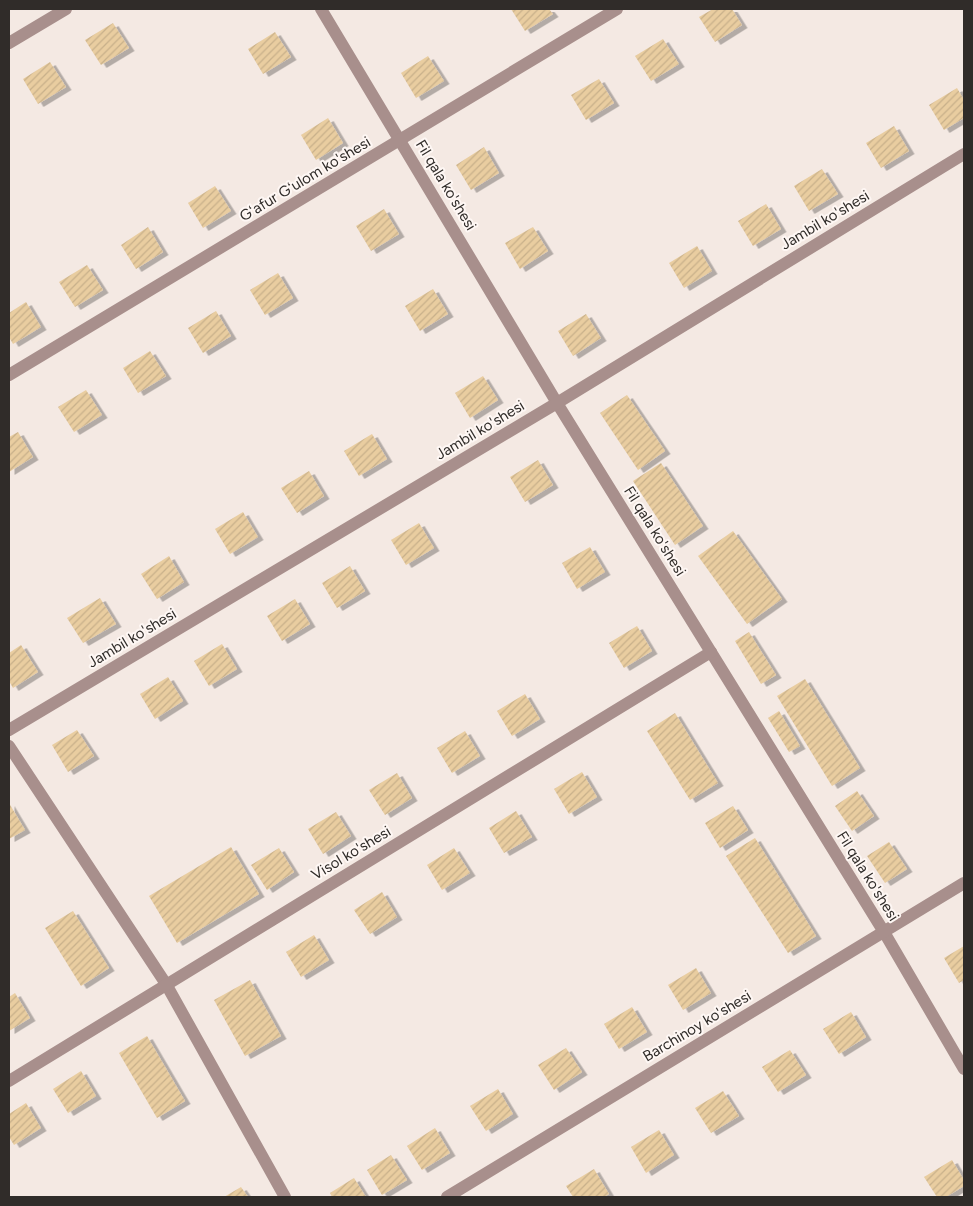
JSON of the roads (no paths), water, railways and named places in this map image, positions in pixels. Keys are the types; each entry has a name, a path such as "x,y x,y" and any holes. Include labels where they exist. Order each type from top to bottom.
{"street":[{"path":"9,43 66,9"},
{"name":"Fil qala ko'shesi","path":"321,9 557,404 884,932 964,1069"},
{"name":"Gʻafur Gʻulom ko'shesi","path":"9,375 618,9"},
{"name":"Jambil ko'shesi","path":"9,730 557,404 964,154"},
{"name":"Visol ko'shesi","path":"9,1081 711,652"},
{"path":"9,746 166,984 285,1197"},
{"name":"Barchinoy ko'shesi","path":"447,1197 964,883"}]}
